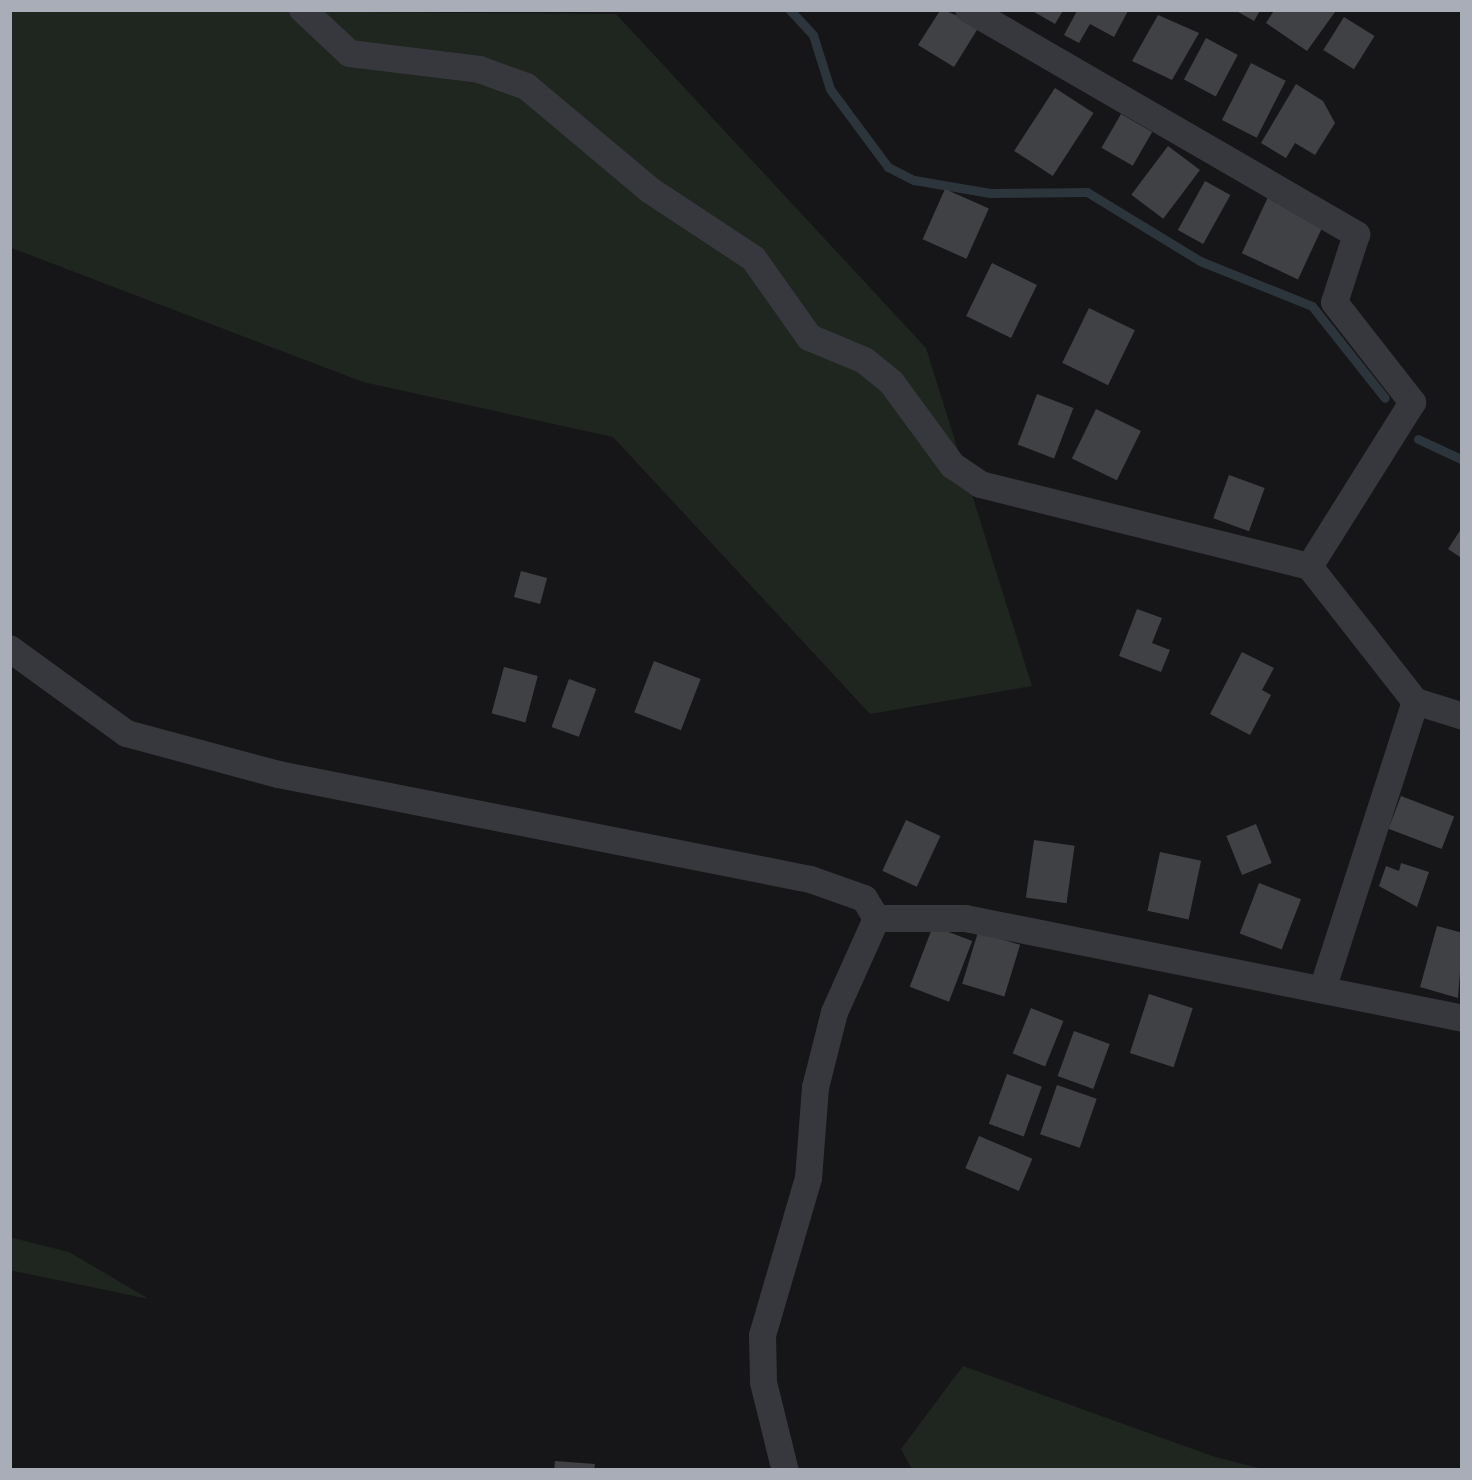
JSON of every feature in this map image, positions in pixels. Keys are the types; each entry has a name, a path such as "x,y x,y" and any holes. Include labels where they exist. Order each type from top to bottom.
{"street":[{"path":"302,9 349,53 479,69 526,86 650,190 753,258 809,337 864,360 891,382 952,465 980,484 1309,566 1415,701 1463,716"},
{"path":"968,9 1356,234 1334,302 1412,402 1309,566"},
{"path":"9,648 69,698 164,745 497,821 810,879 864,898 876,918"},
{"path":"1323,986 1415,701"},
{"path":"876,918 965,918 1323,986 1463,1018"},
{"path":"785,1471 763,1382 762,1335 808,1178 815,1088 834,1012 876,918"}],"shaded area":[{"path":"9,9 616,14 926,348 1032,686 870,714 613,437 363,382 9,247"},
{"path":"9,1237 69,1252 149,1299 9,1270"},
{"path":"963,1366 1215,1457 1271,1471 913,1471 901,1449"}],"building":[{"path":"941,9 980,25 954,67 918,45"},
{"path":"1029,9 1064,9 1055,24"},
{"path":"1078,9 1129,9 1114,37 1090,24 1079,43 1064,35"},
{"path":"1233,9 1261,9 1254,21"},
{"path":"1275,9 1335,12 1307,51 1266,23"},
{"path":"1158,15 1199,33 1172,80 1132,61"},
{"path":"1344,17 1375,36 1354,69 1323,50"},
{"path":"1206,38 1238,55 1216,96 1184,79"},
{"path":"1251,63 1286,81 1257,138 1222,120"},
{"path":"1296,84 1323,101 1335,123 1315,155 1295,143 1286,158 1261,143"},
{"path":"1055,88 1094,113 1053,176 1014,151"},
{"path":"1121,114 1152,132 1133,166 1102,148"},
{"path":"1168,146 1200,170 1163,219 1131,195"},
{"path":"1205,181 1230,195 1203,244 1178,230"},
{"path":"945,189 989,209 966,259 923,239"},
{"path":"1268,197 1324,223 1298,279 1242,253"},
{"path":"992,263 1037,285 1011,338 966,316"},
{"path":"1089,308 1135,330 1108,385 1062,363"},
{"path":"1037,394 1073,408 1054,458 1018,444"},
{"path":"1096,409 1141,431 1117,480 1072,458"},
{"path":"1229,475 1265,488 1249,531 1213,518"},
{"path":"1463,526 1463,559 1448,549"},
{"path":"521,571 547,578 540,604 514,597"},
{"path":"1137,609 1162,618 1152,643 1170,650 1161,672 1119,656"},
{"path":"1242,652 1274,668 1262,690 1271,695 1250,735 1210,714"},
{"path":"654,661 701,679 681,730 634,712"},
{"path":"504,667 538,676 525,722 492,713"},
{"path":"569,679 596,689 579,737 552,727"},
{"path":"1401,796 1454,816 1442,849 1388,829"},
{"path":"906,820 940,836 917,887 882,871"},
{"path":"1256,824 1272,863 1242,875 1226,836"},
{"path":"1034,840 1075,846 1067,903 1026,897"},
{"path":"1160,852 1201,861 1189,919 1148,911"},
{"path":"1401,863 1429,872 1417,907 1379,886 1386,866 1399,871"},
{"path":"1259,883 1301,899 1282,950 1240,933"},
{"path":"933,926 972,941 949,1002 910,987"},
{"path":"1437,926 1463,933 1458,998 1420,987"},
{"path":"978,932 1020,945 1004,997 962,984"},
{"path":"1149,994 1193,1008 1174,1067 1130,1053"},
{"path":"1031,1008 1063,1021 1045,1067 1013,1053"},
{"path":"1074,1031 1110,1044 1093,1089 1058,1076"},
{"path":"1007,1074 1042,1087 1024,1136 989,1124"},
{"path":"1057,1085 1097,1099 1080,1148 1040,1134"},
{"path":"979,1136 1032,1159 1019,1191 965,1168"},
{"path":"555,1461 595,1464 594,1471 554,1471"}],"waterway":[{"path":"789,9 813,35 830,89 888,167 914,180 990,193 1087,192 1200,261 1312,306 1385,398"},
{"path":"1418,439 1463,460"}]}
